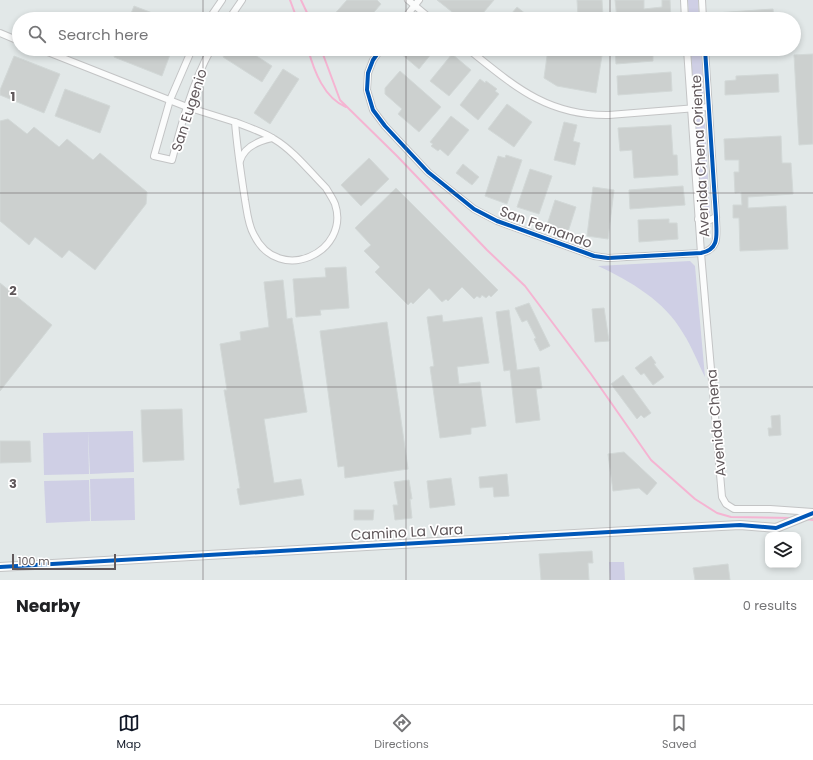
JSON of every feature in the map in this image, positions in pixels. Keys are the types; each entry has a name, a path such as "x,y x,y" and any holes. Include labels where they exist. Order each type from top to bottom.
{"street":[{"path":"214,12 222,0"},
{"path":"408,0 416,3 424,12"},
{"path":"684,0 685,12"},
{"path":"702,0 703,12"},
{"path":"233,12 240,1"},
{"path":"409,12 416,3"},
{"path":"0,33 12,38"},
{"path":"58,56 187,107 235,122 272,138 289,151 326,188 333,200 336,211 336,224 330,240 324,248 308,258 295,261 279,258 267,252 262,247 252,230 239,164 235,122"},
{"name":"San Eugenio","path":"189,56 170,100 154,156 172,160 187,107 196,81 208,56"},
{"name":"San Fernando","path":"376,56 368,73 367,90 373,110 385,126 428,172 474,209 497,221 594,256 608,258 701,253"},
{"path":"477,56 524,92 540,101 575,112 597,115 709,107"},
{"name":"Avenida Chena","path":"687,56 698,219 722,497 729,507 734,509 763,508 812,513"},
{"name":"Avenida Chena Oriente","path":"701,253 710,250 716,242 716,217 705,56"},
{"path":"239,164 241,157 251,146 262,140 272,138"},
{"path":"698,219 708,220 716,217"},
{"name":"Camino La Vara","path":"0,567 740,525 776,528 812,513"}],"shaded area":[{"path":"688,0 698,0 699,12 689,12"},
{"path":"691,56 702,56 704,91 703,95 697,96 693,93"},
{"path":"697,118 703,118 705,122 710,216 705,216 702,213 695,122"},
{"path":"690,261 695,266 705,377 686,338 667,311 634,285 598,266"},
{"path":"133,431 134,472 90,474 88,432"},
{"path":"88,432 89,474 44,475 43,433"},
{"path":"134,478 135,520 91,521 90,479"},
{"path":"89,480 90,521 46,523 44,481"},
{"path":"609,562 624,562 625,580 610,580"}],"building":[{"path":"347,0 377,0 381,4 374,12 336,12"},
{"path":"437,0 494,0 484,12 452,12"},
{"path":"577,0 602,0 603,12 578,12"},
{"path":"615,0 644,0 644,9 662,7 662,0 670,0 671,12 616,12"},
{"path":"134,6 150,12 132,12"},
{"path":"517,7 523,12 513,12"},
{"path":"773,9 773,12 730,12"},
{"path":"813,54 813,144 799,145 794,56 801,56 801,55"},
{"path":"14,56 60,74 44,113 0,95 0,90"},
{"path":"114,56 169,56 162,76"},
{"path":"257,56 272,66 262,82 223,57"},
{"path":"404,56 429,56 419,69"},
{"path":"450,56 454,56 471,70 449,96 430,81"},
{"path":"547,56 602,56 596,93 557,86 544,78"},
{"path":"615,56 653,56 653,61 616,64"},
{"path":"283,69 299,79 270,124 254,113"},
{"path":"400,71 441,107 419,132 398,114 402,109 385,94 385,88"},
{"path":"671,72 672,91 618,95 617,76"},
{"path":"778,74 779,92 725,95 725,81 736,80 736,76"},
{"path":"480,79 485,83 486,81 497,89 495,91 499,94 478,120 460,105"},
{"path":"65,89 110,106 100,133 55,116"},
{"path":"507,104 532,122 514,147 488,129"},
{"path":"451,116 469,130 448,156 440,149 438,151 431,146 433,144 430,142"},
{"path":"8,119 27,134 34,127 59,147 67,139 93,160 100,153 147,192 146,204 95,270 69,250 62,258 35,237 29,245 0,221 0,121"},
{"path":"564,122 577,125 573,141 580,143 575,165 554,160"},
{"path":"671,125 673,155 677,155 678,175 634,178 632,150 620,151 618,128"},
{"path":"781,136 782,163 791,163 793,194 748,197 748,208 786,206 788,249 740,251 739,218 733,218 733,205 742,205 741,192 735,193 734,172 739,172 739,160 725,160 724,139"},
{"path":"506,155 522,160 507,204 485,196 498,156 505,158"},
{"path":"369,158 389,179 361,206 341,185"},
{"path":"463,164 479,177 472,185 456,173"},
{"path":"530,169 552,176 539,214 517,207"},
{"path":"683,186 685,205 630,209 629,190"},
{"path":"593,187 614,190 608,239 587,236"},
{"path":"396,188 498,290 491,297 489,295 486,298 482,295 480,298 477,296 474,299 462,287 448,301 446,299 442,302 429,288 413,304 411,302 408,305 375,272 380,267 364,251 371,245 355,228"},
{"path":"555,200 576,207 568,232 547,225"},
{"path":"669,219 669,223 677,223 678,239 639,242 638,220"},
{"path":"346,267 349,308 320,310 321,315 296,317 293,279 326,277 325,268"},
{"path":"283,280 287,319 292,318 307,412 264,419 274,483 301,479 304,495 240,505 237,489 240,488 224,390 227,390 220,344 241,340 240,332 269,327 264,282"},
{"path":"0,283 52,325 0,391"},
{"path":"529,303 550,346 540,351 534,339 536,338 527,320 522,322 515,308"},
{"path":"604,308 609,341 595,342 592,309"},
{"path":"509,310 517,370 539,367 542,388 536,389 540,420 516,423 510,370 504,371 496,312"},
{"path":"442,315 443,322 482,317 489,363 457,367 459,384 480,382 486,426 471,428 471,434 440,438 430,367 434,366 427,317"},
{"path":"387,322 408,469 345,478 344,466 338,467 320,331"},
{"path":"651,356 656,363 654,364 664,377 653,385 644,373 641,375 635,368"},
{"path":"623,375 651,413 644,418 641,415 637,419 611,384"},
{"path":"182,409 184,460 143,462 141,410"},
{"path":"780,415 781,435 769,436 768,428 772,428 771,416"},
{"path":"0,441 30,441 31,462 0,463"},
{"path":"624,452 657,483 647,495 639,488 613,491 608,454"},
{"path":"507,474 509,496 494,497 493,487 480,488 479,477"},
{"path":"451,478 455,505 430,508 427,481"},
{"path":"409,480 412,499 410,499 412,518 395,520 393,505 398,505 394,482"},
{"path":"354,510 374,510 373,520 354,520"},
{"path":"592,551 593,563 588,563 589,580 541,580 539,554"},
{"path":"728,564 730,580 695,580 693,568"}],"waterway":[{"path":"290,0 294,12"},
{"path":"301,0 307,12"},
{"path":"310,56 321,83 338,103 346,107"},
{"path":"324,56 340,100 397,156 487,250 525,286 591,374 651,460 695,499 717,513 731,517 792,518"},
{"path":"806,519 813,520"}],"cycle path":[{"path":"376,56 368,73 367,90 373,110 385,126 428,172 474,209 497,221 594,256 608,258 701,253 712,248 715,244 717,234 705,56"},
{"path":"0,567 740,525 776,528 813,513"}]}
